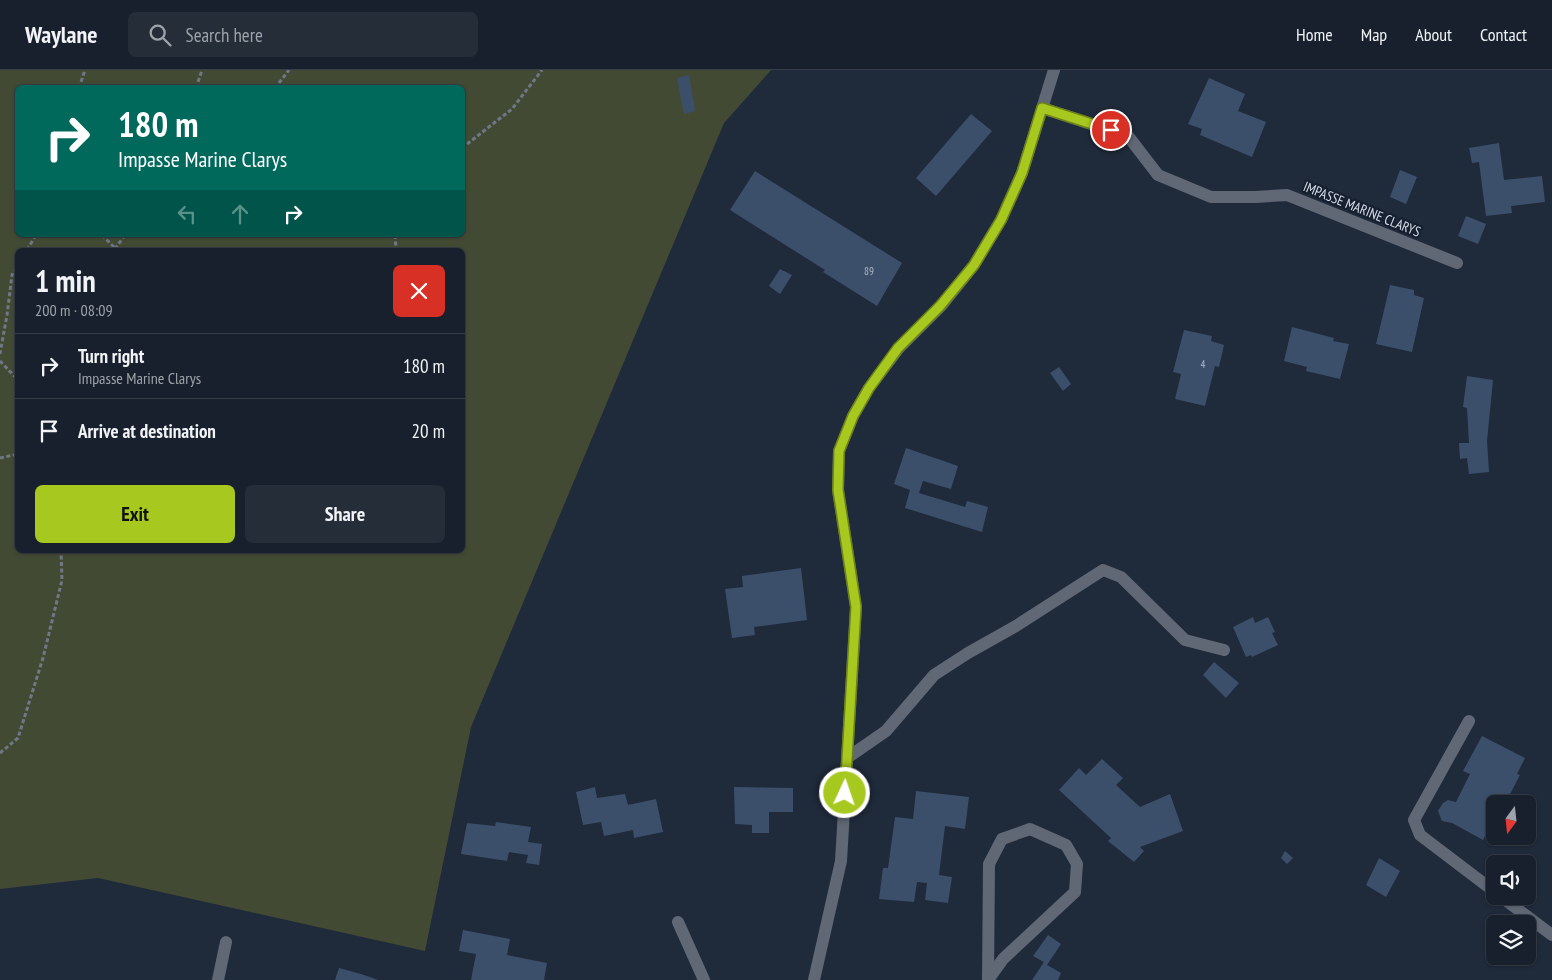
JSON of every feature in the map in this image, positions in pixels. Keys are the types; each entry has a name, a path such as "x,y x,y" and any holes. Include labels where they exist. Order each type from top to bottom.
{"street":[{"path":"814,980 841,861 856,607 838,490 839,451 853,416 869,388 898,348 940,306 974,265 1001,220 1022,173 1054,70"},
{"name":"IMPASSE MARINE CLARYS","path":"1042,108 1128,136 1158,175 1211,197 1287,195 1457,263"},
{"path":"847,758 886,731 934,675 1016,626 1103,570 1121,577 1185,640 1224,650"},
{"path":"1469,721 1414,820 1420,836 1486,885"},
{"path":"1030,829 1066,845 1076,864 1075,892 1003,959 988,980 989,864 1002,839 1030,829"},
{"path":"1512,905 1552,935"},
{"path":"678,922 704,980"},
{"path":"218,980 226,942"}],"path":[{"path":"80,85 85,70"},
{"path":"197,85 202,70"},
{"path":"277,85 289,70"},
{"path":"465,146 512,108 542,70"},
{"path":"28,248 35,237"},
{"path":"104,237 114,248"},
{"path":"116,248 124,237"},
{"path":"0,354 12,275 15,270"},
{"path":"0,361 15,377"},
{"path":"0,458 15,455"},
{"path":"0,753 18,738 43,658 62,580 61,553"}],"green space":[{"path":"0,70 771,70 724,123 471,727 425,951 98,878 0,889"}],"building":[{"path":"689,75 695,111 684,114 677,78"},
{"path":"1209,78 1245,94 1238,111 1266,122 1252,157 1200,135 1202,129 1188,124"},
{"path":"971,114 992,131 936,196 916,178"},
{"path":"1499,143 1504,180 1542,176 1545,202 1511,206 1512,213 1486,216 1479,162 1472,163 1469,148"},
{"path":"1400,170 1417,177 1406,204 1390,197"},
{"path":"755,171 902,263 877,306 823,272 825,270 730,210"},
{"path":"1466,216 1486,224 1478,244 1458,236"},
{"path":"780,269 792,275 780,294 769,286"},
{"path":"1390,285 1414,290 1414,295 1424,298 1412,352 1376,344"},
{"path":"1292,327 1334,338 1333,341 1349,344 1340,379 1306,371 1307,367 1284,361"},
{"path":"1184,330 1212,336 1211,341 1224,345 1219,367 1215,366 1205,406 1175,399 1181,374 1173,372"},
{"path":"1059,367 1071,384 1063,391 1050,373"},
{"path":"1467,376 1493,380 1487,441 1489,472 1469,474 1467,458 1460,459 1459,443 1469,443 1467,408 1463,407"},
{"path":"906,448 958,466 951,489 923,481 919,493 965,507 967,501 988,507 982,532 905,508 910,490 894,484"},
{"path":"801,568 807,620 754,627 755,635 732,638 725,589 743,587 742,576"},
{"path":"1253,617 1255,623 1268,617 1275,632 1272,633 1278,645 1252,657 1251,655 1246,657 1233,627"},
{"path":"1214,662 1239,683 1226,698 1203,675"},
{"path":"1482,736 1525,758 1517,774 1520,775 1510,795 1486,795 1486,834 1483,840 1452,823 1442,821 1438,811 1443,803 1448,800 1456,802 1470,774 1463,771"},
{"path":"1102,759 1123,778 1116,785 1140,807 1170,794 1183,831 1140,847 1144,851 1134,862 1108,841 1111,838 1059,790 1079,768 1086,775"},
{"path":"595,787 597,798 625,794 628,805 656,799 663,832 634,838 633,830 604,836 601,822 583,825 576,792"},
{"path":"734,787 793,788 793,812 769,812 769,833 752,833 752,825 735,824"},
{"path":"916,791 969,797 965,829 945,826 939,875 952,877 948,903 925,900 927,883 917,882 914,902 879,899 883,868 888,868 895,817 913,819"},
{"path":"496,822 531,827 528,842 542,844 539,865 526,863 528,855 509,852 507,861 461,854 467,823 495,826"},
{"path":"1285,851 1293,858 1287,864 1281,858"},
{"path":"1379,858 1400,871 1386,897 1366,885"},
{"path":"463,930 510,939 507,955 547,963 544,980 471,980 476,954 459,951"},
{"path":"1048,935 1061,944 1047,965 1061,973 1058,980 1032,980 1044,962 1033,956"},
{"path":"339,968 361,974 378,980 335,980"}],"route":[{"path":"845,793 856,607 838,490 839,451 853,416 869,388 898,348 940,306 974,265 1001,220 1022,173 1042,108 1111,130"}]}
